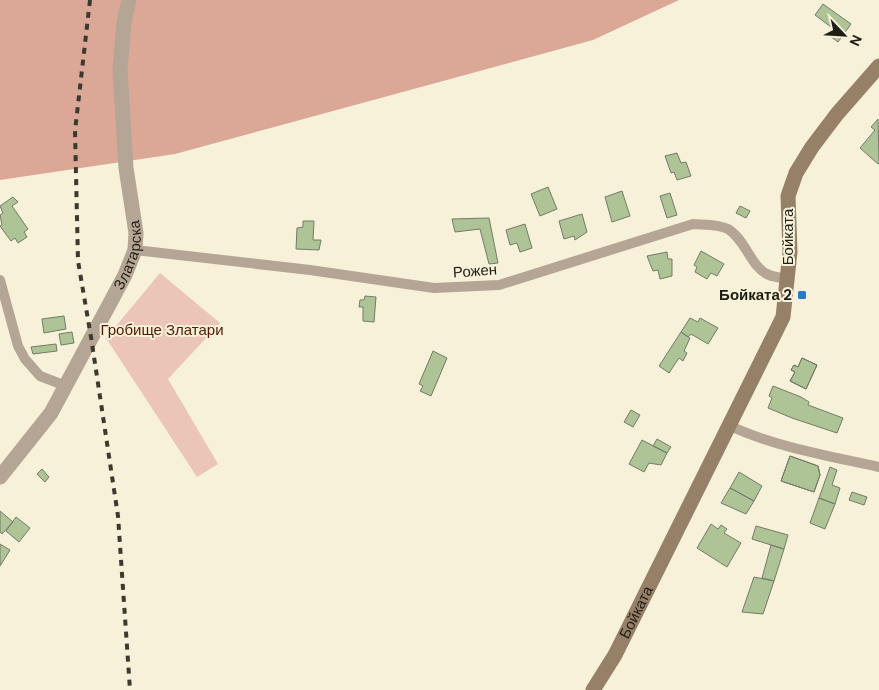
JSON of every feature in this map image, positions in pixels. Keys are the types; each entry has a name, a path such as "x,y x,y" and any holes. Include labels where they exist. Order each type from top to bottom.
{"street":[{"name":"Златарска","path":"0,477 37,432 66,386 125,274 135,250 136,233 126,168 120,70 124,22 129,0"},
{"name":"Бойката","path":"593,690 615,655 782,318 790,252 788,196 796,174 837,114 879,66"}],"lane":[{"name":"Рожен","path":"135,250 310,270 434,288 467,288 499,286 693,224 712,225 727,229 745,245 759,269 769,275 788,279"},
{"path":"0,280 18,346 26,359 40,376 66,386"},
{"path":"728,425 749,435 879,467"}],"green space":[{"name":"Гробище Златари","path":"160,273 220,323 168,379 218,464 197,477 106,338"}],"shaded area":[{"path":"0,0 679,0 593,40 175,154 0,180"}],"building":[{"path":"823,4 851,24 838,42 830,36 835,30 815,15"},
{"path":"878,119 878,164 860,148 875,130 871,127"},
{"path":"677,153 681,163 686,162 691,176 677,180 674,172 671,173 665,156"},
{"path":"548,187 557,209 540,216 531,194"},
{"path":"622,191 630,216 612,222 605,197"},
{"path":"670,193 677,215 667,218 660,196"},
{"path":"13,197 18,202 12,206 28,229 24,232 27,237 18,243 15,238 11,241 0,226 2,225 0,215 3,213 0,206"},
{"path":"740,206 750,211 746,218 736,213"},
{"path":"582,214 587,232 575,240 574,236 564,239 559,221"},
{"path":"489,218 498,263 489,264 480,229 455,232 452,219"},
{"path":"303,221 314,221 313,240 321,240 319,250 296,249 297,228 303,227"},
{"path":"525,224 532,248 520,252 517,243 510,245 506,230"},
{"path":"701,251 724,264 717,276 711,273 707,279 695,272 697,267 694,265"},
{"path":"667,252 668,259 672,259 672,276 660,279 658,270 653,271 647,256"},
{"path":"365,296 376,297 374,322 363,321 363,307 359,307 360,300 364,300"},
{"path":"64,316 66,329 44,333 42,319"},
{"path":"690,318 698,322 700,318 718,328 708,344 691,334 688,337 681,332"},
{"path":"72,332 74,343 61,345 59,334"},
{"path":"681,332 690,338 684,351 687,353 683,361 679,358 669,373 659,366"},
{"path":"56,344 57,351 33,354 31,347"},
{"path":"433,351 447,358 431,396 420,391 423,386 419,384"},
{"path":"802,358 817,365 806,389 790,381 795,372 791,370 794,365 798,367"},
{"path":"802,358 817,365 806,389 790,381 795,372 791,370 794,365 798,367"},
{"path":"773,386 801,397 809,402 808,405 843,418 837,433 768,408 772,398 769,396"},
{"path":"631,410 640,415 633,427 624,422"},
{"path":"657,439 671,447 667,453 653,446"},
{"path":"642,440 667,453 661,465 649,463 644,472 629,464"},
{"path":"790,456 818,466 820,475 814,492 781,481"},
{"path":"790,456 818,466 820,475 814,492 781,481"},
{"path":"830,467 837,470 832,485 840,488 835,504 819,498"},
{"path":"42,469 49,477 45,482 37,474"},
{"path":"739,472 762,486 754,501 730,488"},
{"path":"730,488 754,501 746,514 721,503"},
{"path":"852,492 867,497 864,505 849,500"},
{"path":"819,498 835,504 825,529 810,523"},
{"path":"0,511 13,522 2,534 0,532"},
{"path":"16,517 30,528 19,542 6,531"},
{"path":"711,524 718,529 721,525 727,529 724,533 741,543 727,567 697,548"},
{"path":"756,526 788,535 784,549 752,539"},
{"path":"0,544 10,550 0,566"},
{"path":"771,545 784,549 774,581 762,578"},
{"path":"754,577 774,581 763,614 742,612"}],"railway":[{"path":"90,0 75,131 78,261 118,516 130,690"}],"place":[{"name":"Бойката 2","path":"802,295"}]}
